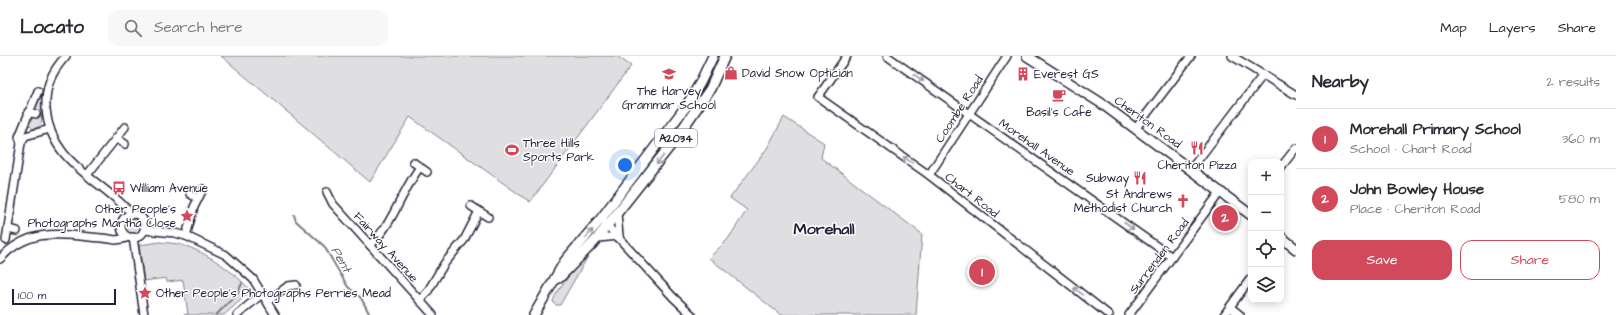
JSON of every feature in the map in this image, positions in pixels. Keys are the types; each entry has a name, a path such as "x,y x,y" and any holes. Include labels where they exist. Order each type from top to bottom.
{"main road":[{"name":"A2034","path":"553,285 555,277 565,261 604,222 687,105 700,83 712,56"},
{"name":"A2034","path":"534,315 553,285 598,238 604,222 617,213 651,172 710,89 725,56"},
{"name":"Cheriton Road","path":"1027,56 1101,103 1248,210"},
{"path":"1284,240 1296,249"}],"street":[{"path":"66,56 59,63 52,74 47,92 47,116 50,130 54,139 65,156 104,188 124,207 142,219 144,230"},
{"name":"Chart Road","path":"847,56 818,97 929,175 1109,315"},
{"name":"Morehall Avenue","path":"887,56 1172,257"},
{"name":"Coombe Road","path":"929,175 1007,56"},
{"path":"1136,128 1192,56"},
{"path":"1232,56 1296,95"},
{"path":"1191,168 1263,75"},
{"path":"21,143 19,137 28,112 38,91"},
{"path":"28,112 36,114"},
{"path":"87,175 124,127"},
{"path":"6,240 21,143 25,136 50,130"},
{"path":"116,138 125,144"},
{"path":"1284,164 1296,148"},
{"path":"413,162 427,172"},
{"path":"370,245 378,238 389,222 407,186 420,167"},
{"path":"186,236 198,198 203,189"},
{"name":"Surrenden Road","path":"1129,315 1221,191"},
{"name":"Fairway Avenue","path":"327,192 333,204 433,315"},
{"path":"190,194 198,198"},
{"path":"471,206 488,217"},
{"path":"111,239 121,228 124,207"},
{"path":"420,301 428,291 444,264 464,240 479,211"},
{"path":"617,213 619,236"},
{"path":"123,219 133,214"},
{"path":"604,222 619,236 673,297 692,315"},
{"path":"121,228 124,234 131,237"},
{"path":"8,229 18,231"},
{"path":"144,230 175,233 214,248 238,264 253,279 264,293 276,315"},
{"path":"0,259 16,246 30,239 44,235 59,233 123,239 139,235 144,230"},
{"path":"598,238 619,236"},
{"path":"131,237 144,315"},
{"path":"1224,315 1248,282"},
{"path":"268,301 288,286 296,285"},
{"path":"237,315 264,293"},
{"path":"1230,308 1240,315"}],"shaded area":[{"name":"Three Hills Sports Park","path":"221,56 617,56 631,66 530,202 410,117 370,182"},
{"path":"41,91 41,124 33,129 28,124 29,119 37,117 39,113 34,107"},
{"path":"686,116 687,118 611,214 610,212 683,117"},
{"path":"784,117 824,143 821,158 922,234 916,315 781,315 709,258 728,239 747,210 730,198 766,150"},
{"path":"133,218 140,223 141,226 136,233 133,234 126,229 125,226 130,219"},
{"path":"160,242 182,245 210,257 229,270 251,291 224,315 184,315 188,314 183,280 167,282 166,278 144,281 139,245"},
{"path":"594,246 560,305 556,305 553,302 559,290"}],"waterway":[{"name":"Pent","path":"294,215 296,221 324,246 348,287 361,298 370,315"},
{"path":"216,315 238,293 242,283"}],"place":[{"name":"David Snow Optician","path":"731,73"},
{"name":"The Harvey Grammar School","path":"669,74"},
{"name":"Everest GS","path":"1023,74"},
{"name":"Basil's Cafe","path":"1059,95"},
{"name":"Cheriton Pizza","path":"1197,148"},
{"name":"Three Hills Sports Park","path":"512,150"},
{"name":"Subway","path":"1140,178"},
{"name":"William Avenue","path":"119,188"},
{"name":"St Andrews Methodist Church","path":"1183,201"},
{"name":"Other People's Photographs Martha Close","path":"187,216"},
{"name":"John Bowley House","path":"1225,218"},
{"name":"Morehall Primary School","path":"982,272"},
{"name":"Other People's Photographs Perries Mead","path":"145,293"}],"district":[{"name":"Morehall","path":"824,228"}]}
